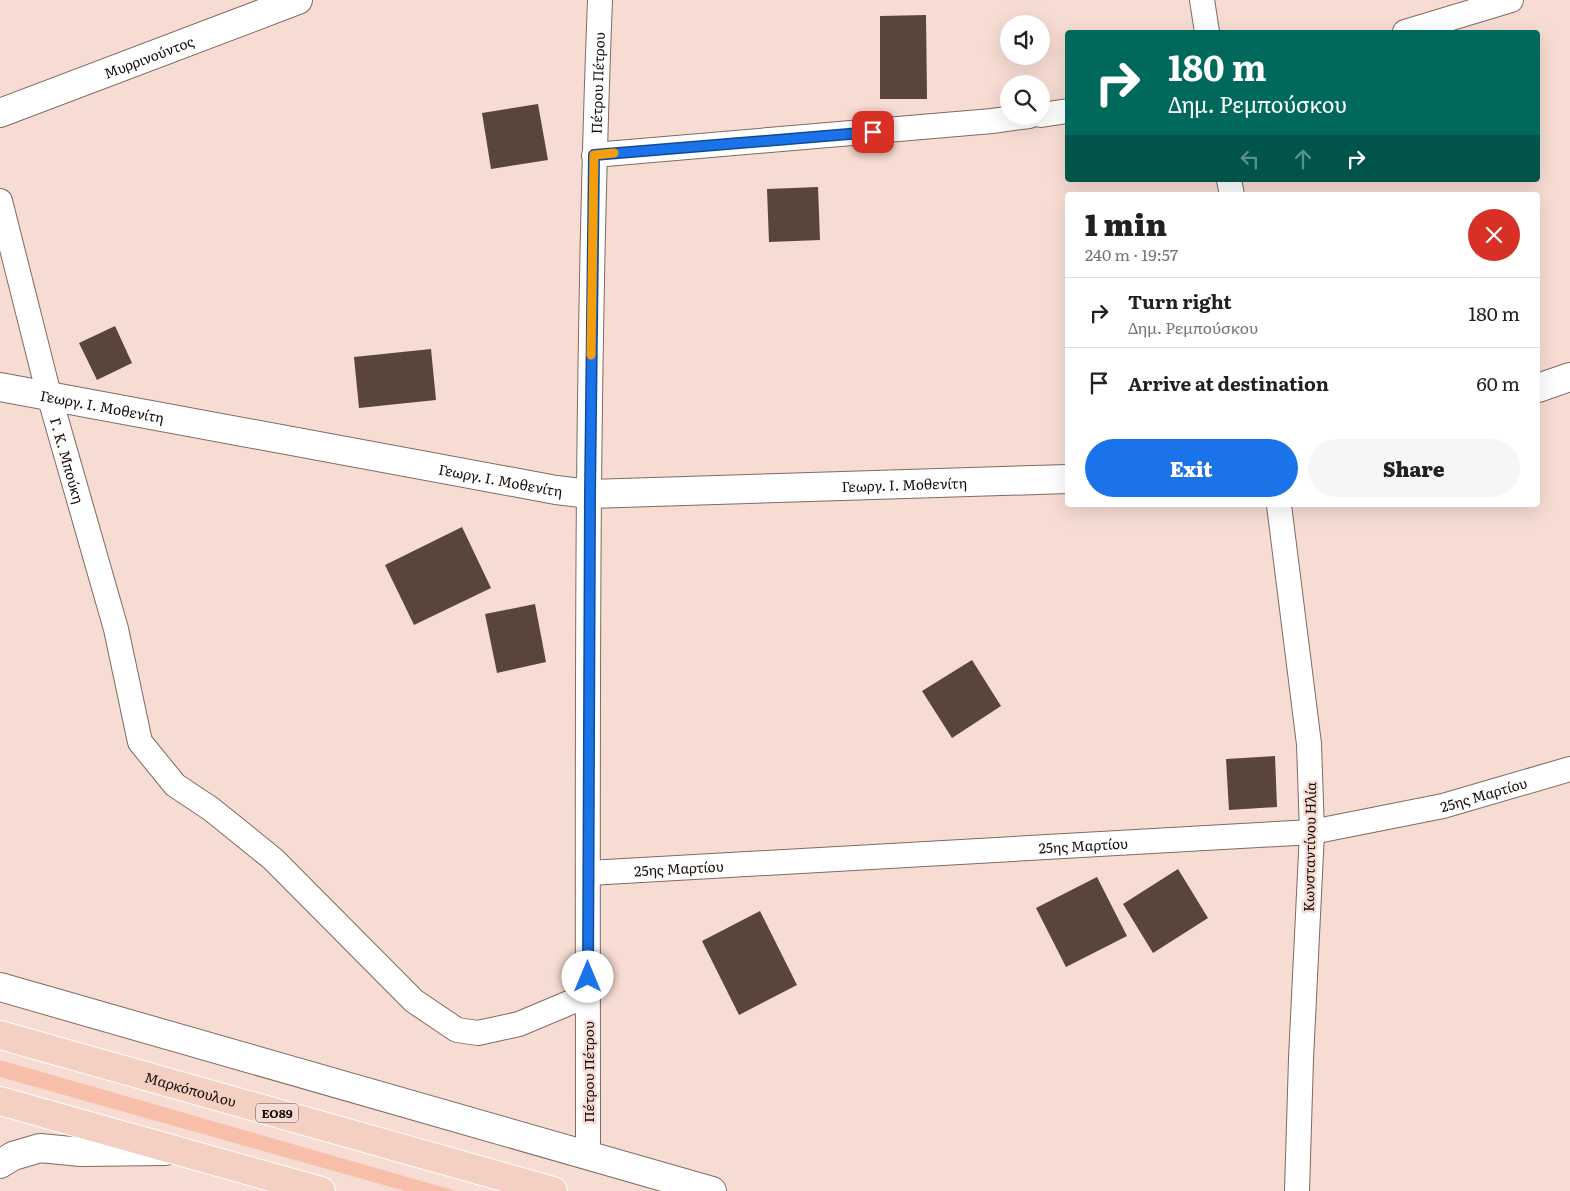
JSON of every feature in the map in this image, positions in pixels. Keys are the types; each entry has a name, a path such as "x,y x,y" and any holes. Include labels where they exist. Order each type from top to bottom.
{"highway":[{"name":"Μαρκόπουλου","path":"0,1035 553,1191"},
{"path":"0,1101 320,1191"}],"street":[{"name":"Μυρρινούντος","path":"0,113 298,0"},
{"name":"Πέτρου Πέτρου","path":"588,1154 590,494 594,155 600,0"},
{"path":"1202,0 1207,30"},
{"path":"1412,30 1511,0"},
{"path":"1050,113 1065,111"},
{"path":"594,155 1000,120"},
{"name":"Γ. Κ. Μπούκη","path":"0,201 49,395 116,629 140,742 175,785 211,809 273,860 414,1001 457,1030 478,1033 519,1024 588,995"},
{"path":"1540,387 1570,377"},
{"name":"Γεωργ. Ι. Μοθενίτη","path":"0,387 556,490 590,494 1065,480"},
{"name":"Κωνσταντίνου Ηλία","path":"1279,507 1309,744 1312,832 1301,1059 1297,1191"},
{"name":"25ης Μαρτίου","path":"589,872 1312,832 1443,806 1570,769"},
{"path":"0,987 712,1191"},
{"path":"0,1164 13,1156 40,1148 81,1152 175,1151"}],"shaded area":[{"path":"0,1060 456,1191 405,1191 0,1077"}],"building":[{"path":"926,15 927,99 880,99 880,16"},
{"path":"538,104 548,160 491,169 482,113"},
{"path":"818,187 820,240 769,242 767,189"},
{"path":"115,326 132,363 97,380 79,343"},
{"path":"431,349 436,400 359,408 354,357"},
{"path":"462,527 491,588 414,625 385,565"},
{"path":"535,604 546,662 497,673 485,614"},
{"path":"972,660 1001,706 952,738 922,691"},
{"path":"1275,756 1277,807 1229,810 1226,759"},
{"path":"1178,869 1208,918 1153,953 1123,904"},
{"path":"1097,877 1127,936 1066,967 1036,908"},
{"path":"760,911 797,985 739,1015 702,941"}],"slow traffic":[{"path":"591,355 594,155 614,153"}],"route":[{"path":"588,977 590,494 594,155 873,132"}]}
